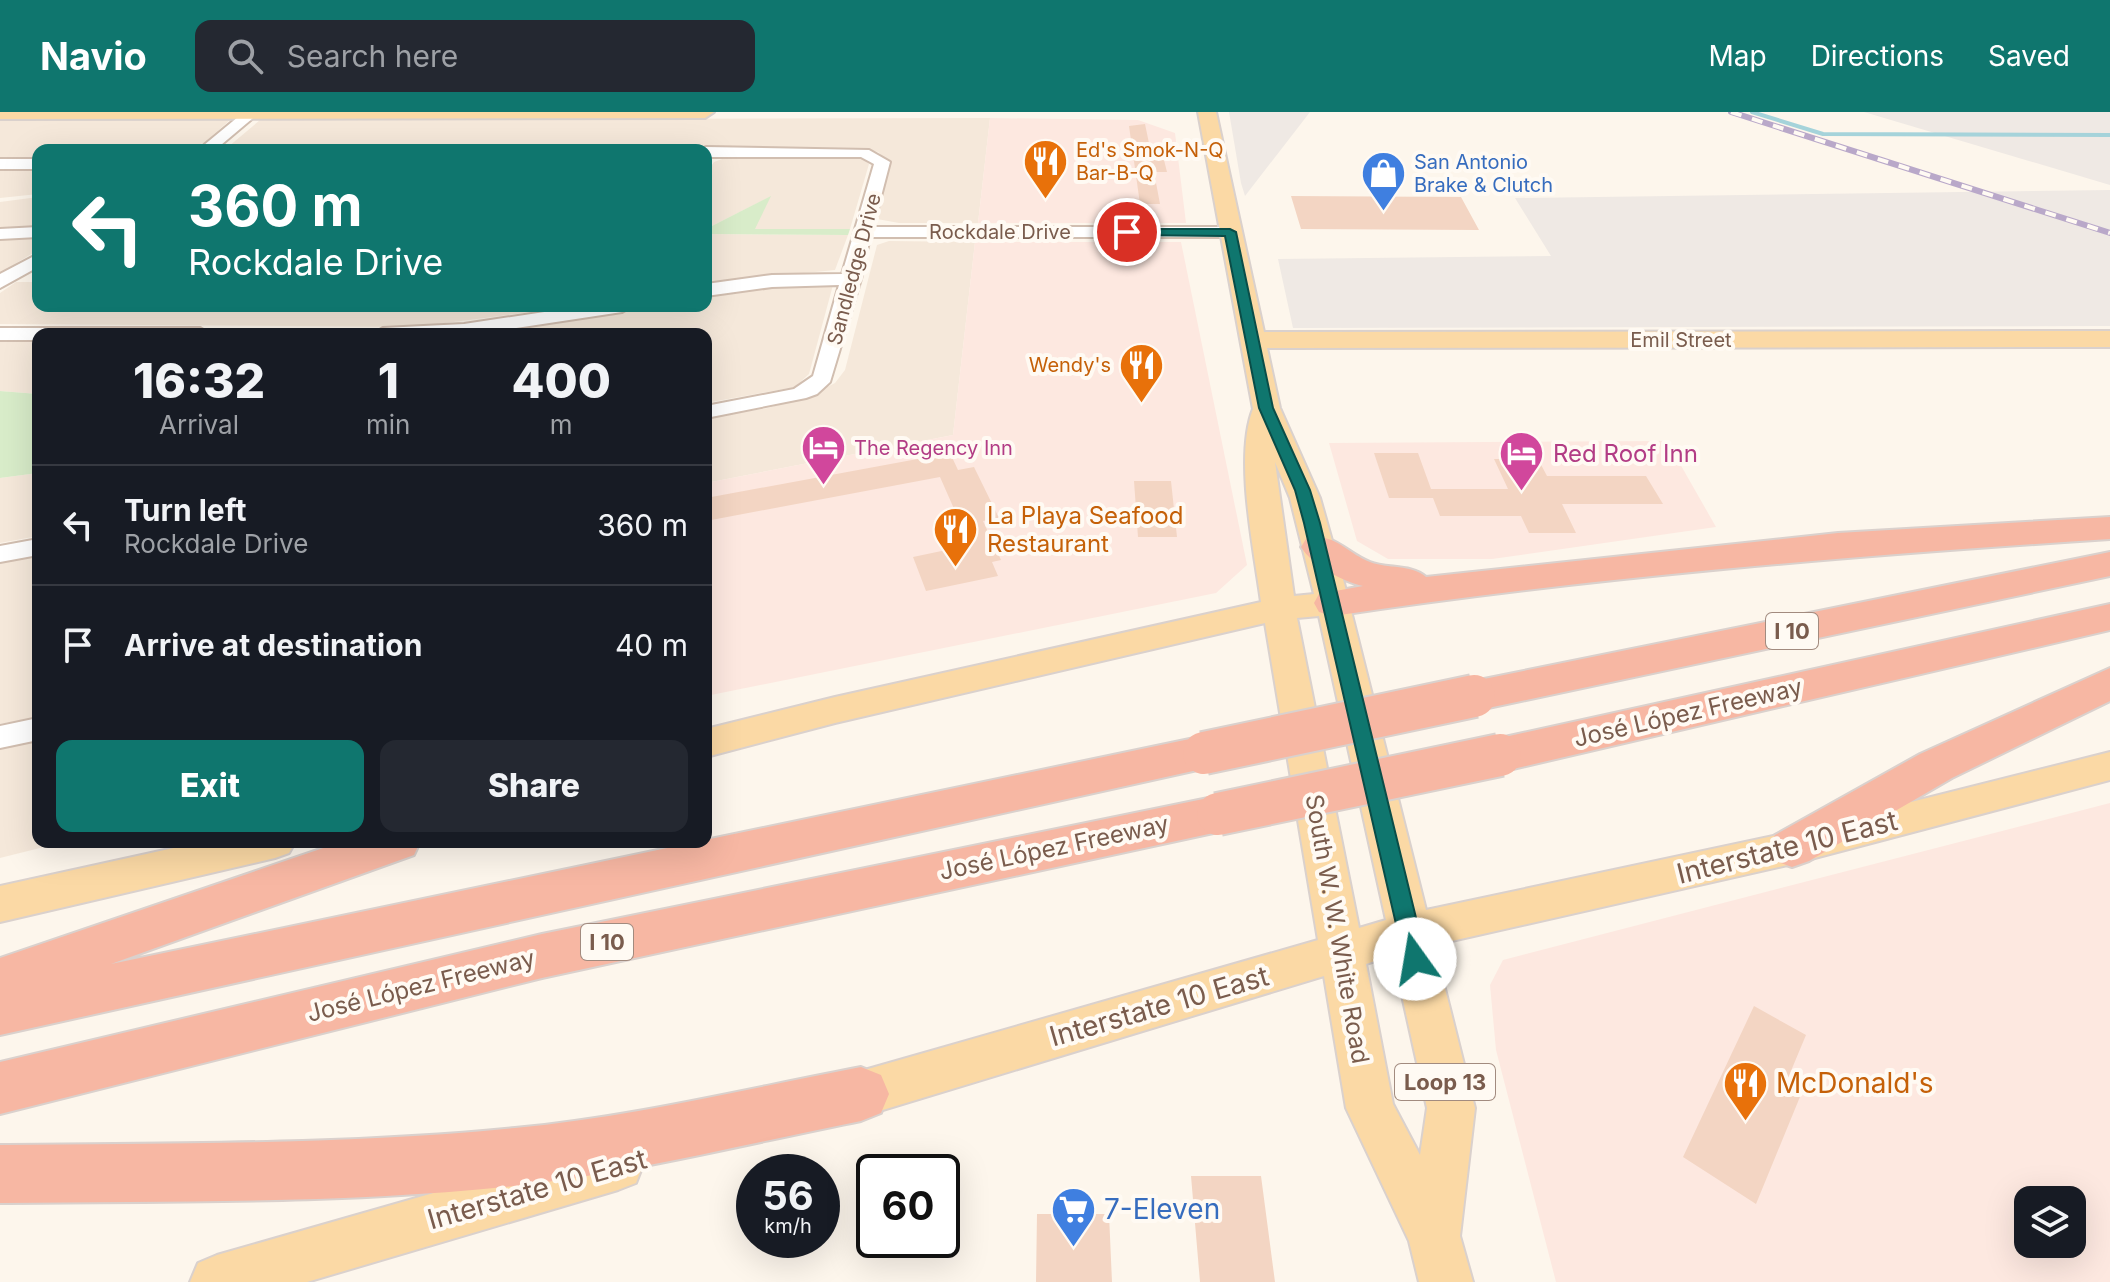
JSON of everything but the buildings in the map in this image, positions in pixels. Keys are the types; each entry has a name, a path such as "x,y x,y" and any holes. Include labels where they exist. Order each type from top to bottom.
{"highway":[{"path":"1333,603 1447,586 1838,545 2110,528"},
{"path":"1319,547 1360,573 1390,581 1447,586"},
{"name":"I 10","path":"0,1011 1204,753 2110,564"},
{"name":"José López Freeway","path":"0,1088 542,956 1500,755 2110,617"},
{"path":"1792,848 1936,766 2110,683"},
{"path":"0,981 380,848"},
{"path":"0,1174 389,1168 504,1158 636,1138 861,1094"}],"main road":[{"path":"0,113 705,112"},
{"name":"Loop 13","path":"1207,112 1266,408 1305,498 1319,547 1409,932"},
{"name":"Emil Street","path":"1252,340 2110,339"},
{"name":"Loop 13","path":"1266,408 1261,423 1260,455 1279,609"},
{"path":"712,741 835,710 1279,609 1333,603"},
{"name":"South W. W. White Road","path":"1279,609 1370,1108 1440,1259"},
{"name":"Interstate 10 East","path":"217,1282 1409,932 1792,848 2110,766"},
{"path":"0,904 248,848"},
{"name":"South W. W. White Road","path":"1409,932 1451,1108 1440,1259"}],"street":[{"path":"213,144 253,112"},
{"name":"Sandledge Drive","path":"712,157 850,152 873,156 882,162 823,378 817,384 776,400 712,411"},
{"path":"0,164 32,164"},
{"path":"0,234 32,232"},
{"name":"Rockdale Drive","path":"865,232 1230,232"},
{"path":"0,282 32,263"},
{"path":"712,289 772,281 852,279"},
{"path":"477,328 582,312"},
{"path":"0,334 32,334"},
{"path":"0,554 32,548"},
{"path":"0,737 32,730"}],"shaded area":[{"path":"1229,112 1310,112 1245,196 1241,183"},
{"path":"1864,112 2110,112 2110,185"},
{"path":"990,118 978,223 899,223 877,219 889,162 878,152 857,148 712,148 712,144 232,144 260,120"},
{"path":"990,118 1138,120 1175,133 1186,223 978,223"},
{"path":"0,120 230,120 200,144 32,144 32,160 0,160"},
{"path":"730,156 862,158 869,164 850,229 754,229 770,197 712,226 714,162"},
{"path":"0,168 32,168 32,195 0,198"},
{"path":"2110,190 2110,326 1293,328 1278,259 1551,256 1515,198"},
{"path":"32,198 32,227 0,229 0,202"},
{"path":"712,234 848,235 835,270 712,282"},
{"path":"32,237 32,254 0,273 0,238"},
{"path":"889,241 975,242 953,435 712,482 712,417 768,408 809,396 835,383 845,370 877,245"},
{"path":"975,242 1181,242 1247,565 1216,593 712,695 712,482 953,435"},
{"path":"16,282 32,282 32,312 532,312 414,327 0,324 0,293"},
{"path":"792,285 833,285 809,374 795,387 712,402 712,328 502,328 607,312 712,312 712,293"},
{"path":"0,340 32,340 32,394 0,391"},
{"path":"1667,441 1716,527 1492,559 1388,559 1357,541 1329,443"},
{"path":"32,474 32,537 0,543 0,478"},
{"path":"32,554 32,718 0,724 0,559"},
{"path":"32,741 32,848 40,848 0,858 0,747"},
{"path":"2110,803 2110,1282 1556,1282 1496,1050 1490,985 1503,960"}],"green space":[{"path":"771,196 755,229 850,229 848,235 712,234 712,226"},
{"path":"0,391 32,394 32,474 0,478"}],"waterway":[{"path":"1752,112 1823,134 2110,135"}],"railway":[{"path":"1731,112 2110,233"}],"place":[{"name":"Ed's Smok-N-Q Bar-B-Q","path":"1045,200"},
{"name":"San Antonio Brake & Clutch","path":"1383,213"},
{"name":"Wendy's","path":"1142,404"},
{"name":"The Regency Inn","path":"823,487"},
{"name":"Red Roof Inn","path":"1522,493"},
{"name":"La Playa Seafood Restaurant","path":"956,569"},
{"name":"McDonald's","path":"1745,1122"},
{"name":"7-Eleven","path":"1073,1248"}],"route":[{"path":"1127,232 1230,232 1266,408 1302,490 1312,523 1415,959"}]}
